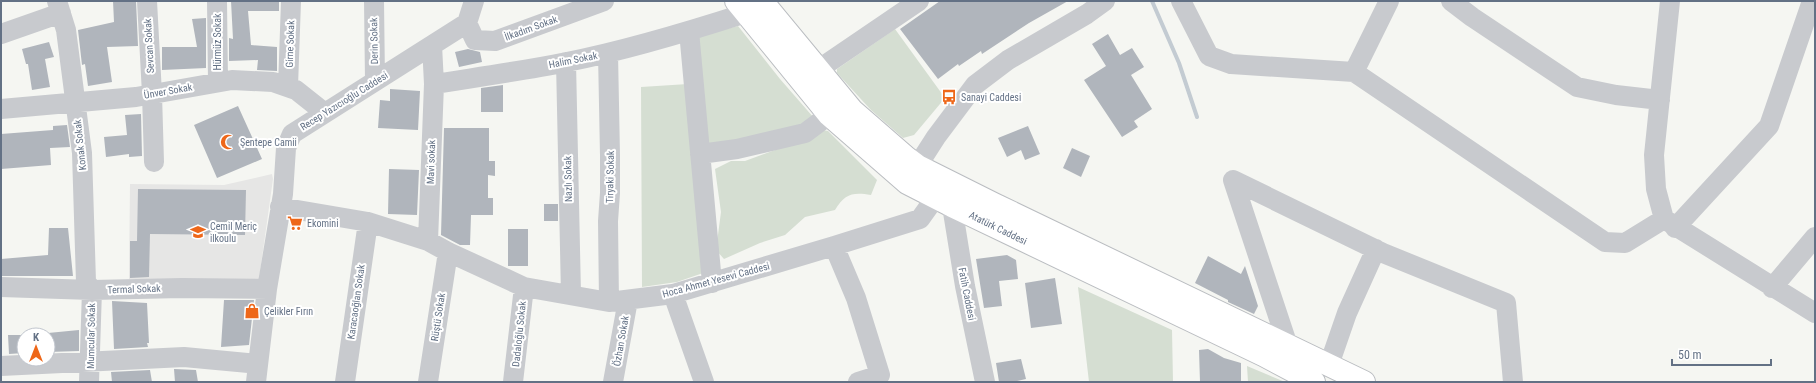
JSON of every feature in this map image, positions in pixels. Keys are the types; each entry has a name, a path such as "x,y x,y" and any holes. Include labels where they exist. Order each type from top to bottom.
{"main road":[{"path":"755,4 819,69 852,110 906,157 913,174 994,204 1364,382"},
{"name":"Atatürk Caddesi","path":"755,4 828,115 913,174 944,202 1263,355 1307,380"}],"street":[{"name":"Sevcan Sokak","path":"147,1 154,162"},
{"name":"Hürmüz Sokak","path":"217,1 218,82"},
{"name":"Girne Sokak","path":"288,87 291,1"},
{"name":"Derin Sokak","path":"374,1 375,81"},
{"path":"467,22 474,1"},
{"name":"İlkadım Sokak","path":"467,22 475,40 495,41 604,1"},
{"path":"819,69 919,1"},
{"path":"913,174 936,137 975,85 1083,7 1105,1"},
{"path":"1181,1 1209,56 1231,64 1354,72 1605,242 1625,243 1670,223 1769,126 1812,1"},
{"path":"1354,72 1389,1"},
{"path":"1452,1 1472,18 1577,87 1616,95 1660,100"},
{"path":"1670,1 1654,155 1656,189 1670,223 1772,288 1815,313"},
{"name":"Halim Sokak","path":"434,84 566,62 608,53 689,31 755,4"},
{"path":"1,34 59,7"},
{"name":"Konak Sokak","path":"59,7 66,30 82,153 86,282 92,290"},
{"name":"Recep Yazıcıoğlu Caddesi","path":"257,373 267,289 283,194 286,148 292,134 467,22"},
{"path":"689,31 712,283"},
{"path":"432,45 434,84"},
{"name":"Tiryaki Sokak","path":"608,53 610,156 608,221 609,302"},
{"name":"Nazlı Sokak","path":"566,62 571,295"},
{"name":"Ünver Sokak","path":"1,109 152,94 232,80 273,82 288,87 296,90 325,113"},
{"name":"Mavi sokak","path":"428,240 434,84"},
{"path":"700,154 737,149 805,133 828,115"},
{"path":"1288,346 1233,180 1376,249 1506,303 1513,382"},
{"name":"Hoca Ahmet Yesevi Caddesi","path":"280,207 368,222 428,240 448,252 524,286 609,302 673,294 712,283 920,219 944,202"},
{"name":"Fatih Caddesi","path":"944,202 965,286 985,382"},
{"name":"Karacaoğlan Sokak","path":"345,382 368,222"},
{"path":"1772,288 1815,237"},
{"path":"834,246 856,298 881,378 858,382"},
{"path":"1329,365 1347,313 1376,249"},
{"name":"Rüştü Sokak","path":"428,382 448,252"},
{"name":"Dadaloğlu Sokak","path":"513,382 524,286"},
{"name":"Termal Sokak","path":"1,287 92,290 182,288 267,289"},
{"name":"Mumcular Sokak","path":"89,382 92,290"},
{"path":"673,294 704,382"},
{"name":"Özhan Sokak","path":"613,382 628,300"},
{"path":"1,366 184,357 257,373"}],"shaded area":[{"path":"738,26 780,79 814,118 804,128 714,148 707,142 695,37"},
{"path":"895,29 945,98 914,135 903,138 871,110 837,73 837,69"},
{"path":"688,84 706,272 677,282 642,287 641,87"},
{"path":"822,130 828,131 877,180 871,195 850,195 842,200 835,210 805,217 785,235 760,243 724,259 716,250 721,212 715,169 731,161 745,161 786,146"},
{"name":"Cemil Meriç ilkoulu","path":"272,174 273,179 259,279 129,279 130,184 224,185"},
{"path":"1078,287 1172,330 1173,382 1089,382"},
{"path":"1247,366 1285,382 1248,382"}],"building":[{"path":"113,1 136,1 138,46 107,47 112,82 88,86 85,64 82,65 78,30 114,22"},
{"path":"231,1 279,1 279,11 248,11 251,45 277,47 277,71 257,70 258,60 229,61 229,38 233,39"},
{"path":"940,1 1068,1 1029,23 982,54 981,51 959,66 958,64 938,79 900,29"},
{"path":"206,18 206,68 162,70 162,47 197,47 192,19"},
{"path":"1108,34 1120,55 1132,48 1144,67 1131,75 1152,109 1134,121 1138,127 1122,137 1084,80 1106,66 1092,44"},
{"path":"49,42 54,57 45,59 50,87 32,90 28,64 26,64 22,49"},
{"path":"468,49 480,52 482,62 459,67 455,52"},
{"path":"503,85 503,112 481,112 481,88"},
{"path":"390,89 420,91 418,130 378,128 380,100 390,101"},
{"name":"Şentepe Camii","path":"238,106 262,159 217,178 194,125"},
{"path":"141,114 142,156 129,157 129,154 106,157 104,137 127,135 125,115"},
{"path":"67,125 70,147 50,148 51,165 1,169 1,134 53,130 53,126"},
{"path":"1028,126 1040,154 1025,160 1021,150 1007,157 998,138"},
{"path":"444,128 489,128 489,161 495,161 495,176 488,175 488,198 493,198 493,215 471,215 470,245 460,245 441,235"},
{"path":"1072,148 1090,156 1081,177 1063,168"},
{"path":"389,169 419,170 417,215 388,214"},
{"path":"138,189 246,190 245,235 150,234 149,277 130,278 130,241 137,241"},
{"path":"544,204 558,204 558,221 544,221"},
{"path":"49,228 68,228 73,276 1,276 1,259 48,255"},
{"path":"508,229 528,229 528,266 508,266"},
{"path":"1007,255 1016,260 1018,279 999,281 1002,306 984,308 976,259"},
{"path":"1208,256 1241,274 1245,266 1258,306 1254,314 1228,302 1228,300 1195,283"},
{"path":"1055,278 1062,324 1031,328 1025,283"},
{"path":"224,300 254,300 249,345 221,347"},
{"path":"112,301 147,303 148,347 114,349"},
{"path":"79,330 79,351 56,352 56,332"},
{"path":"8,335 16,335 16,354 9,354"},
{"path":"1208,349 1224,358 1241,363 1241,382 1200,382 1199,350"},
{"path":"1021,359 1026,379 1013,382 999,382 996,363"},
{"path":"174,369 196,370 198,382 175,382"},
{"path":"150,370 152,382 112,382 111,372"}],"waterway":[{"path":"1152,1 1179,63 1197,117"}],"place":[{"name":"Sanayi Caddesi","path":"949,97"},
{"name":"Şentepe Camii","path":"228,142"},
{"name":"Ekomini","path":"295,223"},
{"name":"Cemil Meriç ilkoulu","path":"198,232"},
{"name":"Çelikler Fırın","path":"252,311"}]}
